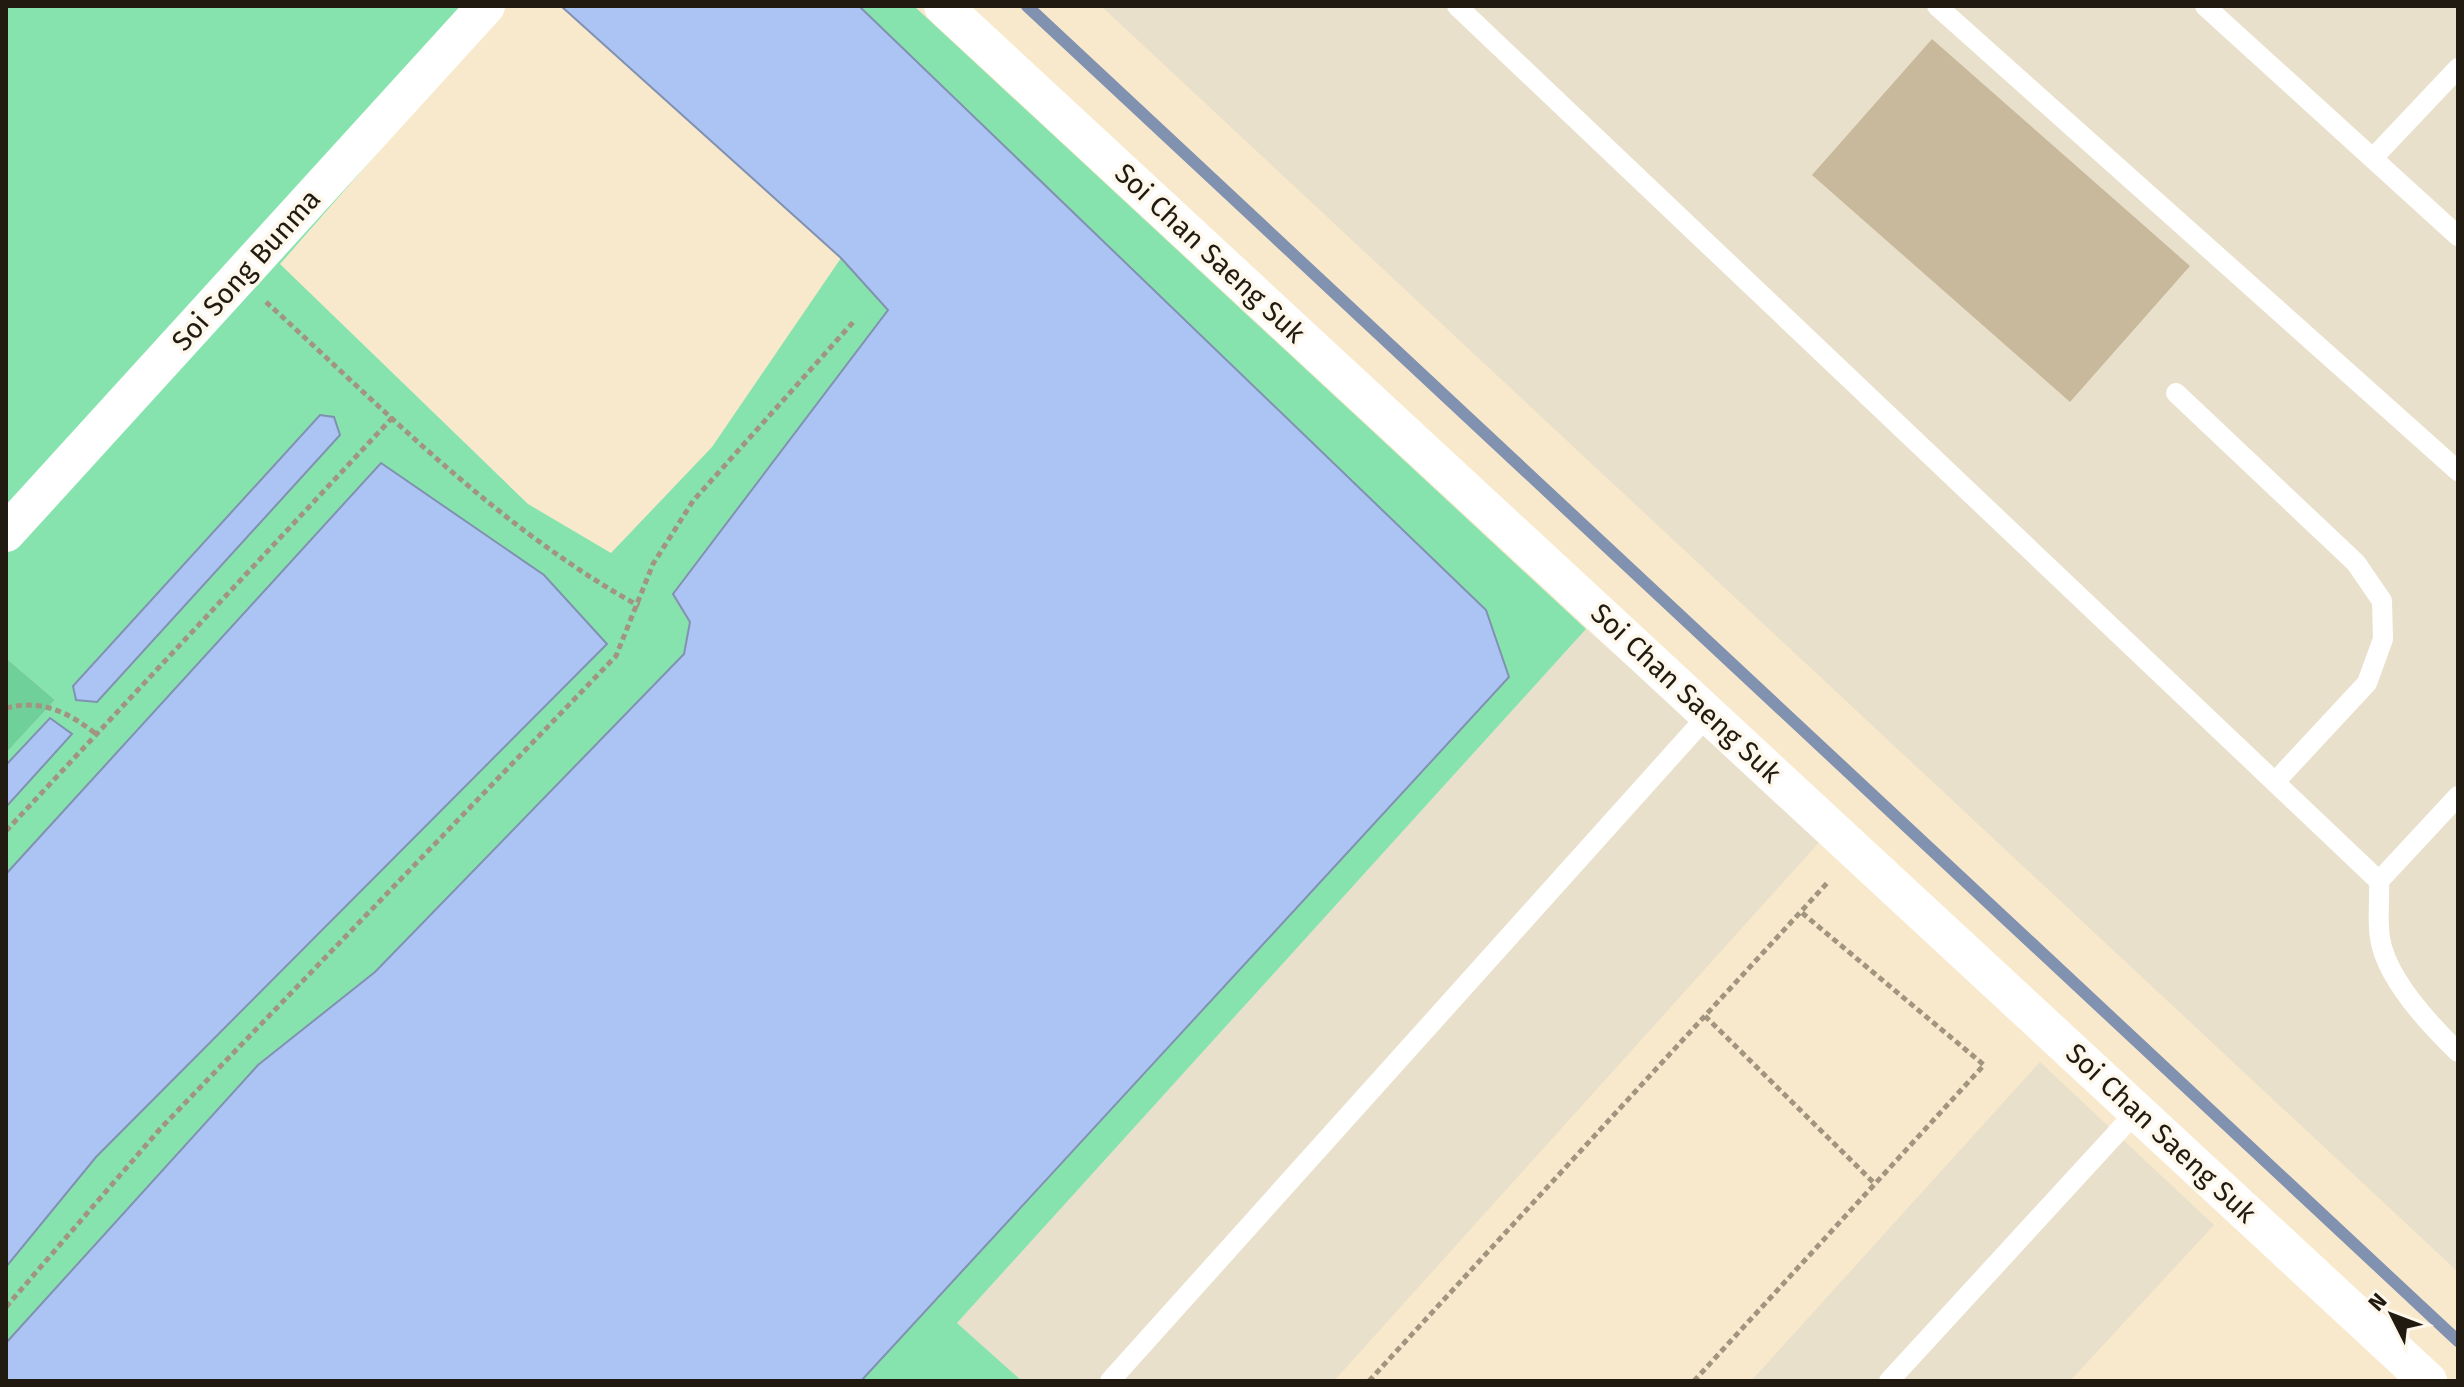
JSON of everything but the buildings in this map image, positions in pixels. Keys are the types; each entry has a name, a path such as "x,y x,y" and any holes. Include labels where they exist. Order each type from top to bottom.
{"street":[{"name":"Soi Song Bunma","path":"6,533 486,6"},
{"name":"Soi Chan Saeng Suk","path":"943,6 2428,1381"}],"lane":[{"path":"1457,6 2379,881"},
{"path":"1937,6 2458,471"},
{"path":"2205,6 2458,236"},
{"path":"2373,158 2458,68"},
{"path":"2176,393 2356,563 2382,601 2383,639 2367,683 2275,782"},
{"path":"1110,1381 1709,714"},
{"path":"2458,796 2379,881 2380,940 2401,986 2427,1022 2458,1052"},
{"path":"1889,1381 2137,1111"}],"path":[{"path":"238,278 495,510 584,575 639,606"},
{"path":"6,1307 160,1129 616,656 639,606 653,564 693,501 855,320"},
{"path":"6,831 393,417"},
{"path":"6,708 27,703 68,712 96,734"},
{"path":"1369,1381 1857,851"},
{"path":"1694,1381 1984,1065 1801,912"},
{"path":"1705,1016 1875,1184"}],"shaded area":[{"path":"1101,6 2458,6 2458,1272"},
{"path":"1586,629 1824,837 1334,1381 1022,1381 957,1323"},
{"path":"2040,1062 2214,1225 2070,1381 1751,1381"}],"green space":[{"path":"6,6 506,6 280,264 528,504 611,553 712,447 841,258 888,310 673,594 690,622 684,654 375,972 258,1065 6,1343 6,1267 96,1157 375,876 570,605 544,575 381,463 6,874 6,807 72,734 49,718 6,765 6,753 55,700 6,658"},
{"path":"859,6 914,6 1586,629 957,1323 1022,1381 861,1381 1509,677 1486,610"},
{"path":"6,658 55,700 6,753"}],"water":[{"path":"561,6 859,6 1486,610 1509,677 861,1381 6,1381 6,1343 258,1065 375,972 684,654 690,622 673,594 888,310 841,258"},
{"path":"320,415 334,417 340,435 97,702 76,700 73,686"},
{"path":"381,463 544,575 607,644 96,1157 6,1267 6,874"},
{"path":"50,718 72,734 6,807 6,765"}],"waterway":[{"path":"1027,6 2458,1341"}]}
